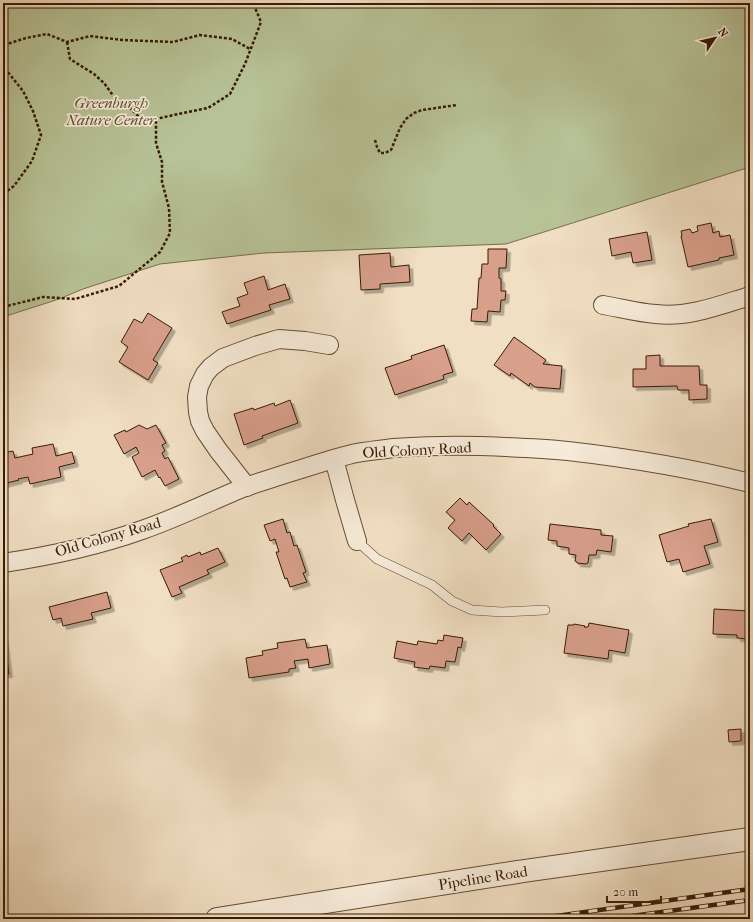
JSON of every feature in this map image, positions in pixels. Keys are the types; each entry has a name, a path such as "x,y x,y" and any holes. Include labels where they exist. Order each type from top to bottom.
{"street":[{"path":"603,305 656,314 674,314 696,312 750,296"},
{"path":"247,487 204,431 200,421 198,412 199,386 205,374 211,367 223,358 279,339 329,345"},
{"name":"Old Colony Road","path":"3,563 62,552 106,541 174,518 247,487 334,459 377,450 453,446 514,447 566,451 681,468 750,483"},
{"path":"334,459 357,541"},
{"name":"Pipeline Road","path":"217,919 524,871 750,839"}],"lane":[{"path":"357,541 377,559 432,585 452,601 472,610 502,612 545,610"}],"path":[{"path":"67,42 70,59 94,74 104,83 117,101 130,108 140,118 156,119 208,108 230,94 245,64 261,22 253,3"},
{"path":"3,194 14,186 32,161 41,135 33,111 23,91 7,71 4,44 47,34 67,42 90,36 122,40 173,42 200,35 232,39 250,49"},
{"path":"375,140 380,153 385,153 391,150 400,128 406,119 414,113 422,110 457,105"},
{"path":"3,307 43,296 75,299 119,286 160,252 170,233 169,208 162,182 162,162 156,143 156,119"}],"green space":[{"name":"Greenburgh Nature Center","path":"3,3 750,3 750,167 506,244 264,253 160,264 3,317"}],"building":[{"path":"711,223 713,233 719,231 720,237 730,235 734,255 688,267 681,231 690,229 692,233 698,231 697,226"},
{"path":"647,232 652,260 633,263 631,252 612,256 609,239"},
{"path":"488,249 507,249 506,268 499,268 501,291 506,291 505,300 501,300 500,312 488,311 487,322 471,321 472,309 477,309 479,278 481,278 482,264 488,264"},
{"path":"390,253 391,267 409,265 410,282 380,284 380,289 361,290 359,255"},
{"path":"264,276 268,290 285,284 290,299 269,305 271,310 227,324 222,312 240,306 237,298 248,294 244,283"},
{"path":"148,313 172,328 153,360 158,363 148,380 119,362 128,347 121,342 134,319 142,323"},
{"path":"514,337 546,360 543,364 562,366 560,389 535,387 530,383 529,386 511,373 510,376 494,365"},
{"path":"444,345 453,372 443,375 444,379 395,395 385,368 412,359 411,356"},
{"path":"660,355 660,366 699,366 700,385 707,385 707,399 689,400 689,390 678,390 677,386 633,387 633,369 646,369 646,356"},
{"path":"290,400 298,423 262,436 263,438 244,445 234,414 253,408 254,410 274,403 275,406"},
{"path":"139,425 147,429 156,425 166,443 162,445 165,451 162,453 165,459 168,457 179,479 165,486 155,470 142,477 132,457 139,453 136,447 124,454 114,435 125,430 126,432"},
{"path":"53,444 56,456 72,452 75,463 59,467 61,477 30,484 28,477 3,484 3,453 13,451 15,458 33,454 32,448"},
{"path":"460,498 467,505 469,502 494,525 493,526 501,534 486,550 469,533 462,541 448,528 455,520 446,512"},
{"path":"283,519 287,533 290,532 294,546 297,545 306,572 303,573 307,582 290,587 287,578 285,579 276,552 279,552 275,539 270,541 264,525"},
{"path":"711,519 718,542 704,546 710,564 683,572 679,559 667,562 659,535 689,526 688,524"},
{"path":"550,524 601,530 601,535 613,536 611,552 597,550 596,555 589,555 588,563 577,563 575,561 576,555 569,554 569,548 557,546 557,541 548,540"},
{"path":"218,548 225,562 207,570 209,574 179,587 182,593 172,597 160,570 183,561 181,558 187,555 188,557 200,552 201,555"},
{"path":"107,592 111,608 91,613 93,619 63,626 61,618 53,620 49,607"},
{"path":"714,609 750,611 750,639 737,638 737,635 713,634"},
{"path":"589,623 629,630 625,653 609,650 608,659 564,653 568,625 574,624 588,627"},
{"path":"4,635 9,674 3,674"},
{"path":"444,635 463,638 461,648 458,647 455,662 446,661 445,668 430,666 429,669 414,667 415,662 394,658 397,641 417,645 418,641 437,644 438,640 443,641"},
{"path":"305,639 307,648 327,645 330,664 309,668 308,659 294,661 296,668 289,669 289,672 249,678 246,658 263,655 262,651 278,648 277,643"},
{"path":"741,729 741,741 729,742 728,730"}],"railway":[{"path":"535,919 750,889"},
{"path":"610,919 750,900"}]}
